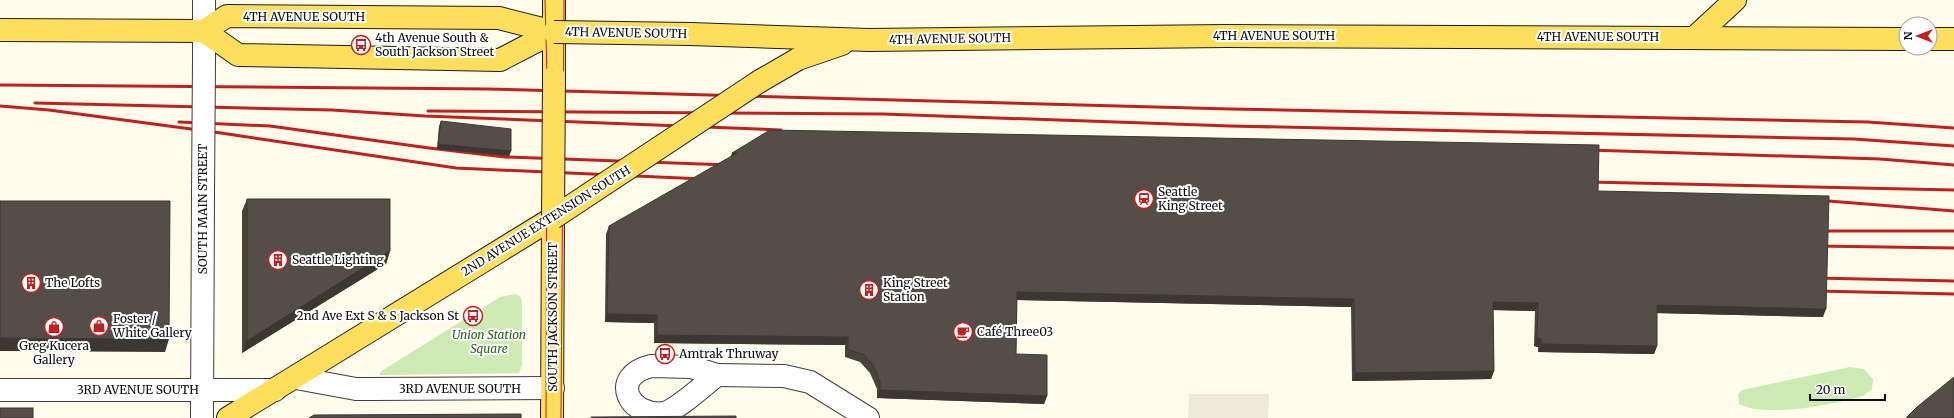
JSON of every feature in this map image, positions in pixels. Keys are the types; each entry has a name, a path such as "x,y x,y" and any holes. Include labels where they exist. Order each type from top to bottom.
{"main road":[{"name":"SOUTH JACKSON STREET","path":"552,418 554,0"},
{"path":"1694,38 1714,0"},
{"path":"1694,38 1735,0"},
{"name":"4TH AVENUE SOUTH","path":"204,31 226,16 499,18 554,32 792,36 869,40 1226,36 1898,39"},
{"path":"0,30 204,31 238,56 500,60 554,32"},
{"path":"1938,39 1954,39"},
{"name":"2ND AVENUE EXTENSION SOUTH","path":"228,418 296,378 553,218 782,68 798,59 821,50 869,40"}],"street":[{"name":"SOUTH MAIN STREET","path":"202,418 204,0"},
{"path":"716,375 784,376 803,380 820,388 868,418"},
{"name":"3RD AVENUE SOUTH","path":"296,378 356,389 553,388"},
{"name":"3RD AVENUE SOUTH","path":"0,390 275,390"}],"green space":[{"name":"Union Station Square","path":"515,294 520,296 522,301 522,365 519,373 380,375 380,372 500,297"},
{"path":"1850,367 1864,369 1873,379 1872,389 1863,396 1800,409 1765,410 1739,404 1738,394 1742,390"}],"shaded area":[{"path":"1189,394 1269,394 1268,418 1188,418"}],"building":[{"path":"441,121 511,129 511,151 438,144"},
{"path":"770,130 1599,145 1598,191 1829,196 1826,309 1657,305 1657,346 1541,344 1541,339 1537,338 1538,303 1493,302 1494,371 1355,373 1354,299 1017,292 1016,354 1047,355 1047,396 880,390 880,381 873,365 863,354 848,350 848,337 657,335 657,315 607,314 609,226 737,153 732,153"},
{"path":"247,199 390,199 390,251 247,341"},
{"path":"0,201 170,201 169,339 0,338"},
{"path":"1954,377 1954,418 1906,418 1917,407"},
{"path":"0,408 33,408 33,418 0,418"},
{"path":"521,414 521,418 309,418 314,415"},
{"path":"736,416 736,418 591,418 591,417"}],"tram line":[{"path":"545,0 547,76 546,418"},
{"path":"561,418 564,0"}],"railway":[{"path":"0,85 488,89 1230,109 1868,122 1954,128"},
{"path":"35,103 332,110 425,116 781,130"},
{"path":"0,106 49,110 221,133 456,168 703,179"},
{"path":"428,111 883,114 1230,126 1854,139 1954,146"},
{"path":"179,122 270,126 505,157 729,165"},
{"path":"1588,150 1880,159 1954,165"},
{"path":"1588,182 1954,190"},
{"path":"1816,200 1954,211"},
{"path":"1818,231 1954,231"},
{"path":"1816,246 1954,248"},
{"path":"1816,278 1954,281"},
{"path":"1816,291 1954,294"}],"place":[{"name":"4th Avenue South & South Jackson Street","path":"361,45"},
{"name":"Seattle King Street","path":"1144,199"},
{"name":"Seattle Lighting","path":"278,260"},
{"name":"The Lofts","path":"31,283"},
{"name":"King Street Station","path":"869,290"},
{"name":"2nd Ave Ext S & S Jackson St","path":"473,316"},
{"name":"Foster / White Gallery","path":"99,326"},
{"name":"Greg Kucera Gallery","path":"54,327"},
{"name":"Café Three03","path":"963,332"},
{"name":"Amtrak Thruway","path":"665,354"}]}
